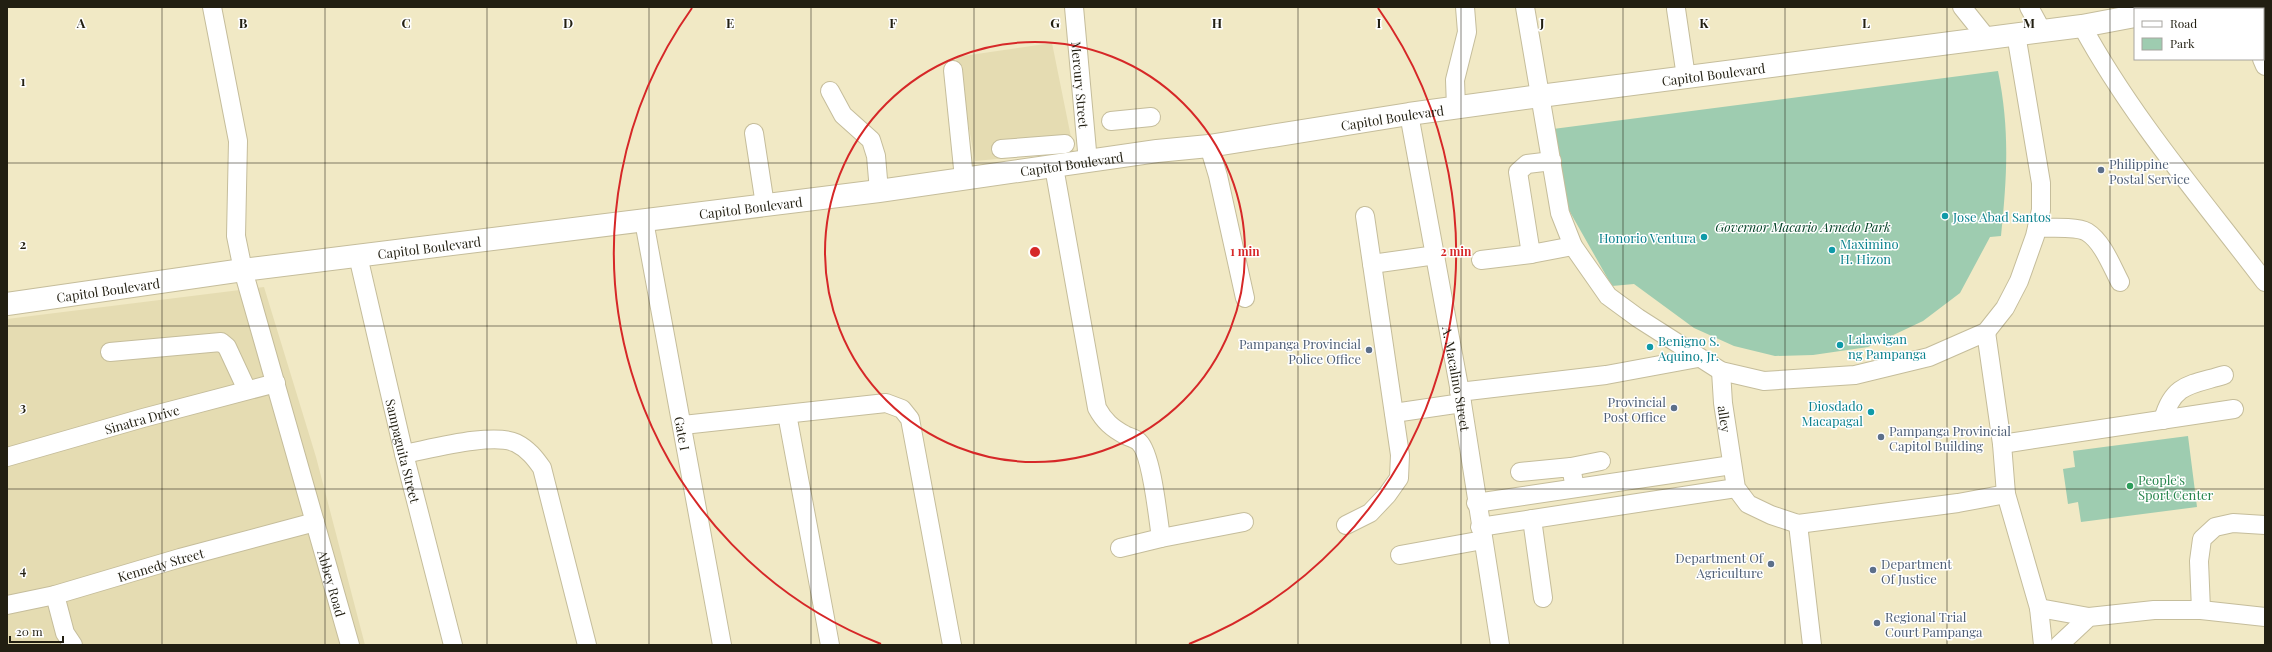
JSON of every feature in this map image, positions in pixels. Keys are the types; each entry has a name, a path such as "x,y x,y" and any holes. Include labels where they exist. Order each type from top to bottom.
{"main road":[{"name":"Capitol Boulevard","path":"7,304 243,270 879,191 1150,152 1209,146 1409,114 1986,37 2082,26 2134,16"}],"street":[{"name":"Abbey Road","path":"212,7 238,141 236,236 243,270 350,645"},
{"name":"Mercury Street","path":"1074,7 1088,162"},
{"path":"1456,108 1455,80 1466,32 1465,7"},
{"path":"1525,7 1560,213 1573,246 1608,296 1698,358 1721,371 1764,381 1855,375 1929,358 1986,332 2004,308 2020,281 2037,228 2041,210 2041,183 2016,34"},
{"path":"1962,7 1986,37"},
{"path":"2028,7 2042,31"},
{"path":"1676,9 1686,77"},
{"path":"2082,26 2110,73 2142,120 2265,282"},
{"path":"953,70 964,178"},
{"path":"830,92 843,115 871,140 876,156 879,191"},
{"name":"A. Macalino Street","path":"1409,114 1461,398 1476,503 1500,645"},
{"path":"1111,121 1152,117"},
{"path":"754,133 765,205"},
{"path":"1001,149 1065,144"},
{"path":"1209,146 1218,176 1244,298"},
{"path":"1531,254 1518,172 1526,164 1552,161"},
{"path":"1054,167 1097,408 1104,422 1115,430 1139,442 1146,452 1161,538"},
{"path":"1346,525 1370,513 1387,495 1399,478 1400,455 1365,216"},
{"name":"Gate I","path":"644,221 683,425 722,645"},
{"path":"2037,228 2074,229 2087,232 2099,244 2120,282"},
{"path":"1481,260 1531,254 1573,246"},
{"path":"1372,264 1436,255"},
{"name":"Sampaguita Street","path":"358,256 404,454 453,645"},
{"path":"1986,332 2002,444 2006,494 2039,608 2043,645"},
{"path":"110,352 221,342 227,347 247,390"},
{"path":"1394,413 1461,398 1606,375 1698,358"},
{"name":"alley","path":"1721,371 1723,403 1736,488"},
{"path":"2163,420 2171,397 2182,388 2224,375"},
{"name":"Sinatra Drive","path":"7,457 276,382"},
{"path":"683,425 886,404 902,409 910,419 952,645"},
{"path":"2002,444 2234,409"},
{"path":"787,414 830,645"},
{"path":"404,454 492,439 515,443 530,452 542,468 587,645"},
{"path":"1520,472 1572,467 1601,461"},
{"path":"1476,503 1732,465"},
{"path":"1572,467 1575,488"},
{"path":"1400,555 1482,534 1532,519 1736,488 1748,504 1798,524 1958,503 2006,494"},
{"path":"1532,519 1543,598"},
{"name":"Kennedy Street","path":"7,605 55,595 180,558 315,522"},
{"path":"1120,548 1161,538 1244,522"},
{"path":"2201,610 2199,562 2202,539 2215,527 2233,523 2265,525"},
{"path":"1798,524 1812,645"},
{"path":"55,595 65,633 73,645"},
{"path":"2039,608 2089,617 2154,610 2201,610 2265,617"},
{"path":"2059,645 2089,617"}],"shaded area":[{"path":"1052,43 1074,152 975,161 956,57"},
{"path":"264,287 316,457 365,645 7,645 7,319"}],"green space":[{"name":"Governor Macario Arnedo Park","path":"1998,71 2006,133 2006,173 2001,236 1990,237 1960,293 1923,321 1868,347 1813,355 1775,356 1734,346 1694,328 1634,284 1612,286 1566,205 1553,129"},
{"name":"People's Sport Center","path":"2188,436 2197,507 2081,522 2078,502 2068,504 2063,469 2075,467 2073,451"}],"place":[{"name":"Philippine Postal Service","path":"2101,170"},
{"name":"Jose Abad Santos","path":"1945,216"},
{"name":"Honorio Ventura","path":"1704,237"},
{"name":"Maximino H. Hizon","path":"1832,250"},
{"name":"Lalawigan ng Pampanga","path":"1840,345"},
{"name":"Benigno S. Aquino, Jr.","path":"1650,347"},
{"name":"Pampanga Provincial Police Office","path":"1369,350"},
{"name":"Provincial Post Office","path":"1674,408"},
{"name":"Diosdado Macapagal","path":"1871,412"},
{"name":"Pampanga Provincial Capitol Building","path":"1881,437"},
{"name":"People's Sport Center","path":"2130,486"},
{"name":"Department Of Agriculture","path":"1771,564"},
{"name":"Department Of Justice","path":"1873,570"},
{"name":"Regional Trial Court Pampanga","path":"1877,623"}]}
